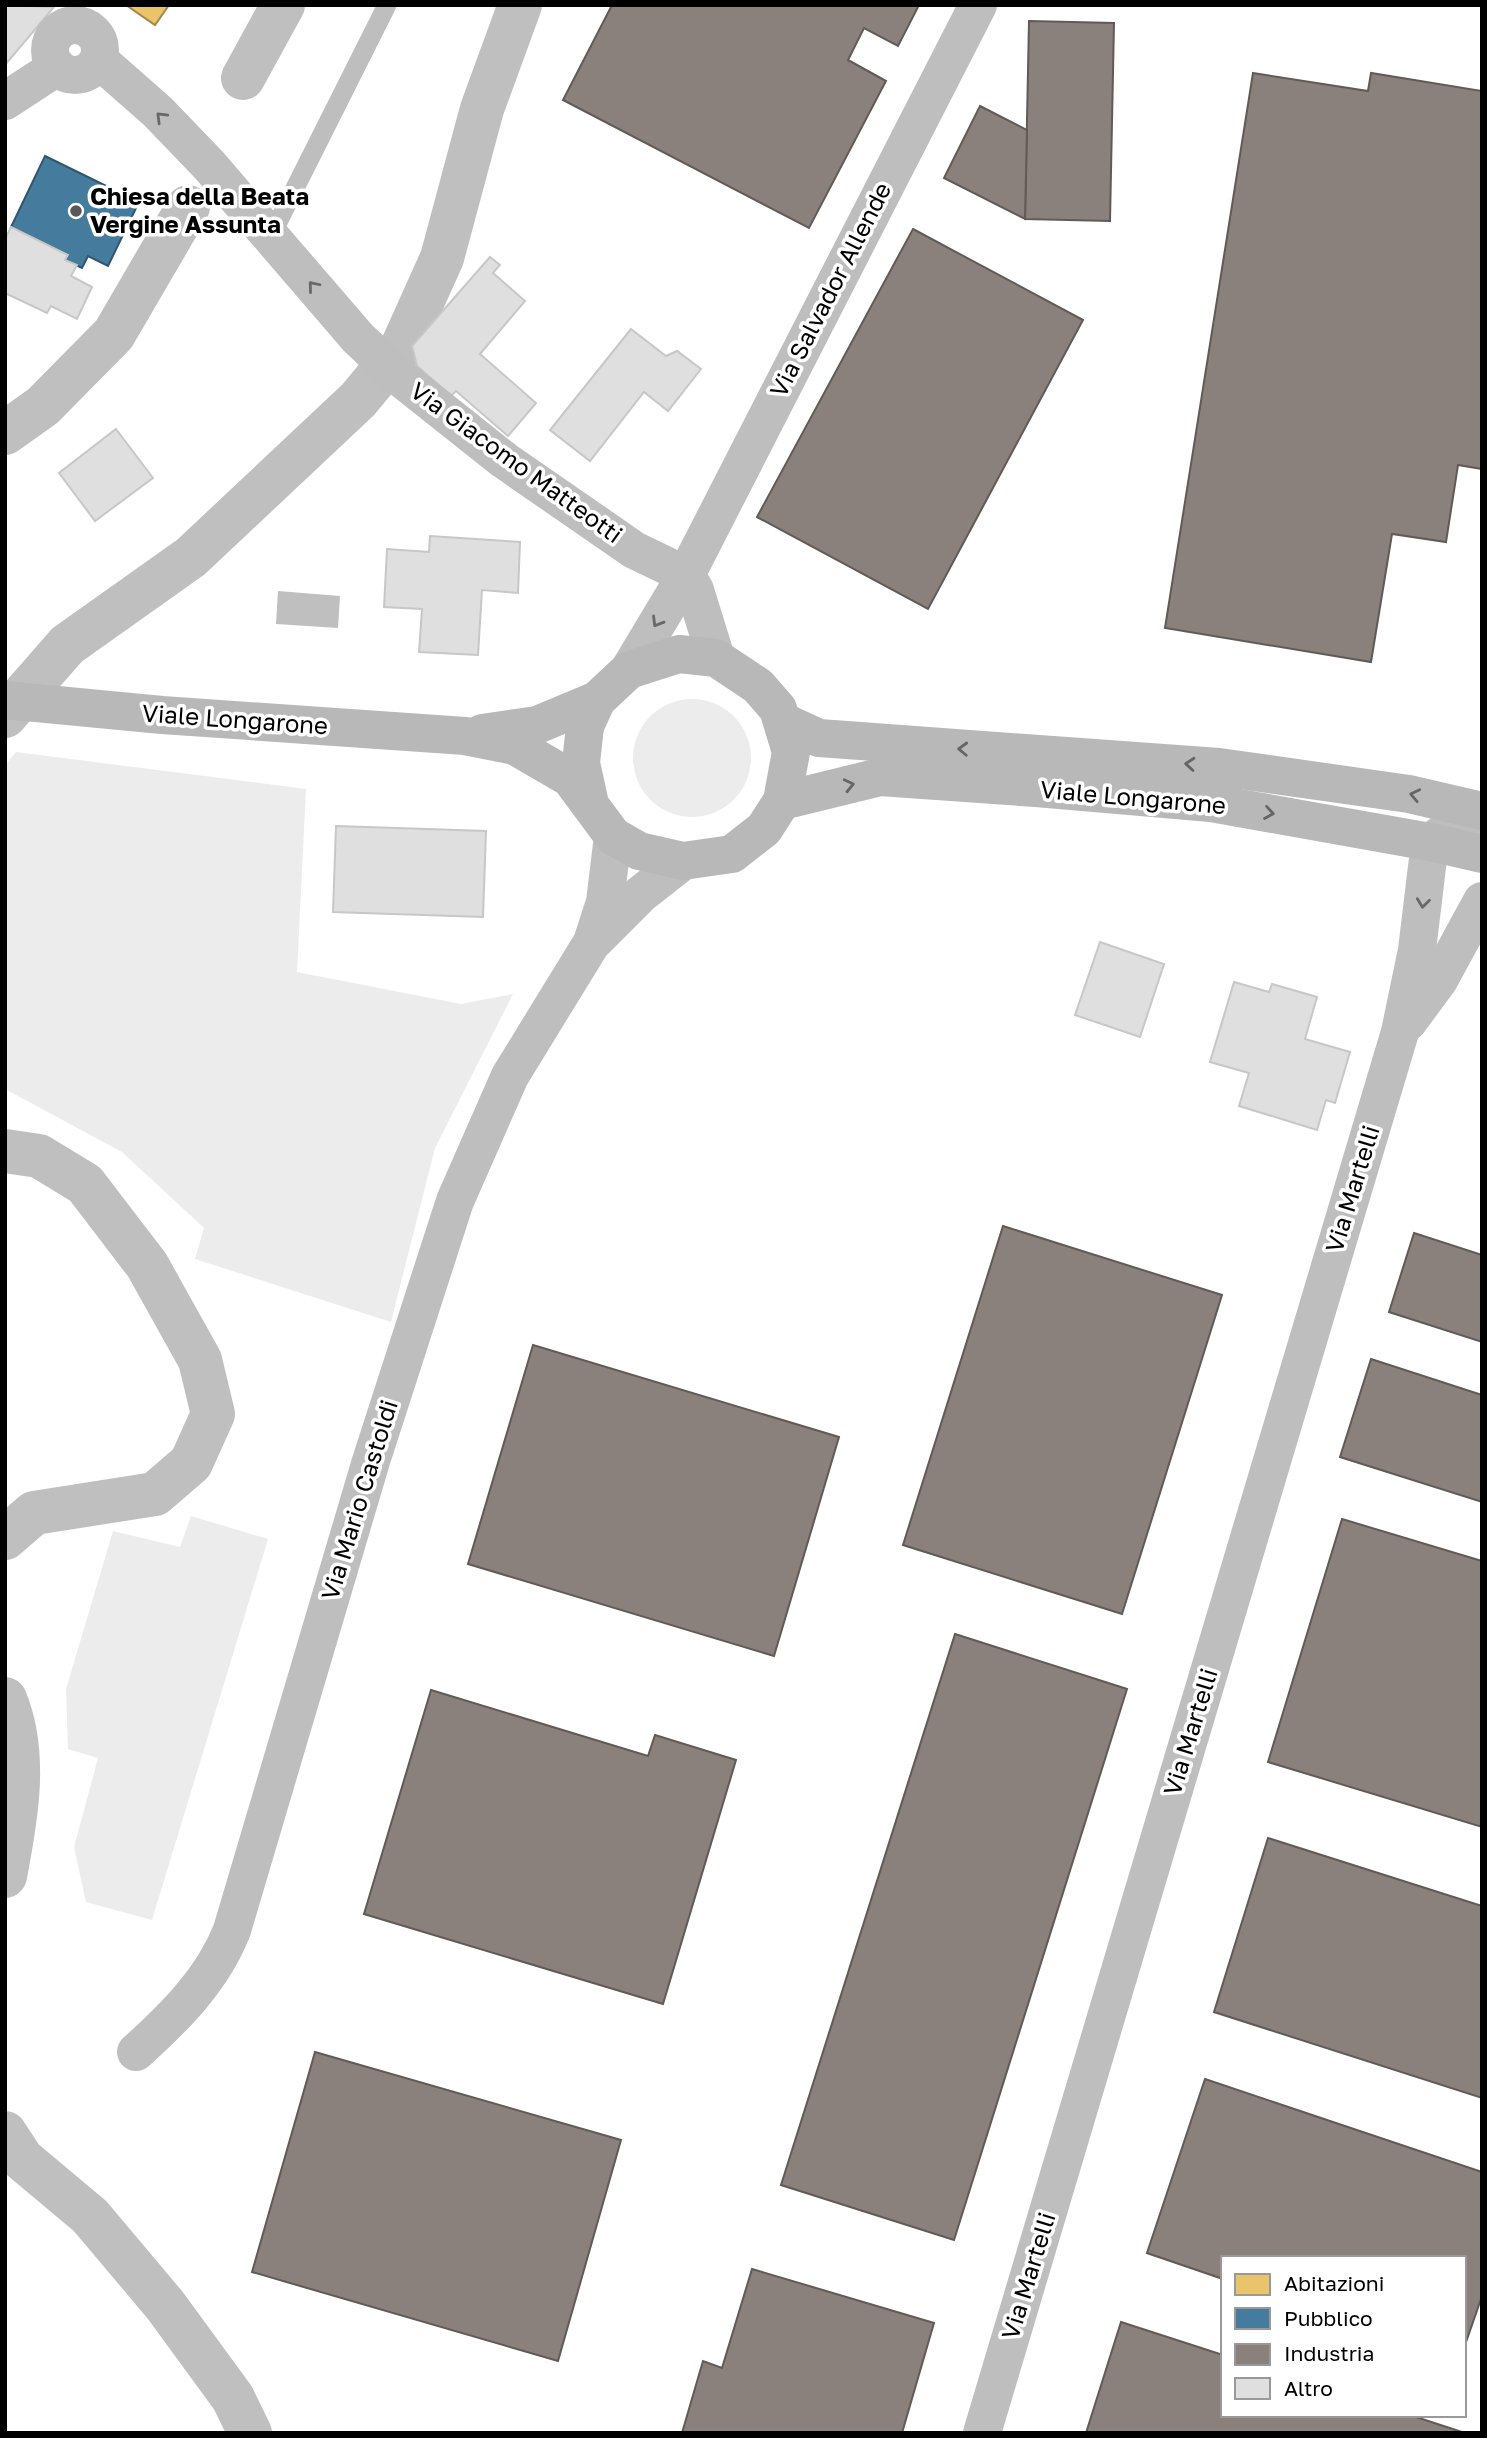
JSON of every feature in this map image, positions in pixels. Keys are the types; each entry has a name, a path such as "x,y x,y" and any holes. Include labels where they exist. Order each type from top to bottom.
{"main road":[{"path":"678,654 716,658 758,686 779,709 791,752 782,801 764,829 732,854 683,861 639,851 613,836 590,804 580,763 585,726 597,700 629,670 678,654"},
{"name":"Viale Longarone","path":"5,700 162,715 465,736 515,746 533,755 570,778 590,804"},
{"name":"Viale Longarone","path":"465,736 537,725 597,700"},
{"name":"Viale Longarone","path":"784,722 819,738 1219,767 1409,794 1480,814"},
{"name":"Viale Longarone","path":"782,801 880,777 1211,803 1430,842 1482,854"}],"street":[{"name":"Via Salvador Allende","path":"629,670 686,575 978,5"},
{"path":"72,15 99,40 99,60 94,67 79,75 63,72 57,67 50,52 54,36 72,15"},
{"name":"Via Giacomo Matteotti","path":"99,60 158,112 271,236 358,338 397,375 504,460 634,550 686,575"},
{"path":"5,101 57,67"},
{"path":"686,575 695,590 716,658"},
{"path":"1430,842 1480,814"},
{"name":"Via Mario Castoldi","path":"136,2052 164,2027 205,1980 228,1942 371,1461 455,1201 510,1076 591,944 605,902 613,836"},
{"name":"Via Martelli","path":"982,2433 1400,1032 1417,950 1430,842"},
{"name":"Via Mario Castoldi","path":"591,944 633,902 683,861"},
{"name":"Via Martelli","path":"1400,1032 1439,980 1482,901"}],"lane":[{"path":"271,236 387,5"}],"shaded area":[{"path":"278,591 340,596 338,628 276,624"},
{"path":"692,699 715,703 734,716 747,735 751,758 747,781 734,800 715,813 692,817 669,813 650,800 637,781 633,758 637,735 650,716 669,703"},
{"path":"16,752 306,789 297,972 461,1004 513,994 435,1148 391,1322 195,1259 204,1228 122,1152 5,1089 5,765"},
{"path":"191,1516 268,1539 152,1920 86,1902 74,1847 98,1758 68,1749 66,1689 113,1531 180,1547"}],"building: Abitazioni":[{"path":"126,5 169,5 155,25"}],"building: Pubblico":[{"name":"Chiesa della Beata Vergine Assunta","path":"45,156 139,202 108,266 88,256 82,268 65,260 68,255 11,227"}],"building: Industria":[{"path":"612,5 919,5 898,46 864,28 848,60 886,81 809,228 563,100"},
{"path":"1029,21 1114,23 1110,221 1025,219"},
{"path":"1253,73 1368,91 1371,73 1482,91 1482,469 1458,465 1446,542 1392,534 1371,662 1165,628"},
{"path":"980,106 1027,130 1025,219 944,178"},
{"path":"913,229 1083,320 928,609 757,517"},
{"path":"1003,1226 1222,1295 1122,1614 903,1545"},
{"path":"1414,1233 1482,1255 1482,1342 1389,1312"},
{"path":"533,1345 839,1437 774,1656 468,1564"},
{"path":"1371,1359 1482,1395 1482,1502 1340,1457"},
{"path":"1342,1519 1482,1561 1482,1827 1268,1762"},
{"path":"955,1634 1127,1689 954,2240 781,2185"},
{"path":"431,1690 648,1756 655,1735 736,1760 663,2004 364,1914"},
{"path":"1268,1838 1482,1906 1482,2098 1214,2012"},
{"path":"315,2052 621,2140 558,2361 252,2272"},
{"path":"1205,2079 1482,2172 1482,2296 1466,2342 1466,2256 1221,2256 1221,2278 1147,2253"},
{"path":"752,2269 934,2323 902,2433 682,2433 703,2361 722,2368"},
{"path":"1121,2322 1221,2354 1221,2417 1416,2417 1465,2433 1086,2433"}],"building: Altro":[{"path":"5,5 54,7 5,65"},
{"path":"11,227 68,255 65,260 77,265 71,276 92,287 77,319 51,306 47,313 5,293 5,239"},
{"path":"490,257 500,265 493,273 525,301 480,354 536,403 508,436 456,391 451,396 417,366 412,346"},
{"path":"631,329 666,356 677,351 701,369 668,411 644,392 590,461 550,430"},
{"path":"116,429 153,478 95,521 59,473"},
{"path":"430,536 520,542 518,593 482,590 478,655 419,652 422,609 384,607 387,549 429,552"},
{"path":"336,826 486,831 483,917 333,912"},
{"path":"1100,942 1164,964 1140,1037 1075,1015"},
{"path":"1234,982 1269,992 1272,984 1317,997 1305,1039 1350,1052 1335,1103 1326,1100 1317,1130 1239,1106 1249,1073 1210,1062"}],"waterway":[{"path":"243,78 283,5"},
{"path":"5,716 67,645 191,557 358,400 402,347 442,258 482,109 520,5"},
{"path":"5,433 43,406 114,334 188,207"},
{"path":"5,1151 39,1156 85,1184 147,1265 200,1360 213,1414 191,1463 155,1494 34,1513 5,1538"},
{"path":"5,1699 12,1720 18,1764 16,1809 5,1876"},
{"path":"5,2133 22,2159 90,2216 165,2305 233,2398 250,2433"}],"place":[{"name":"Chiesa della Beata Vergine Assunta","path":"76,211"}]}
